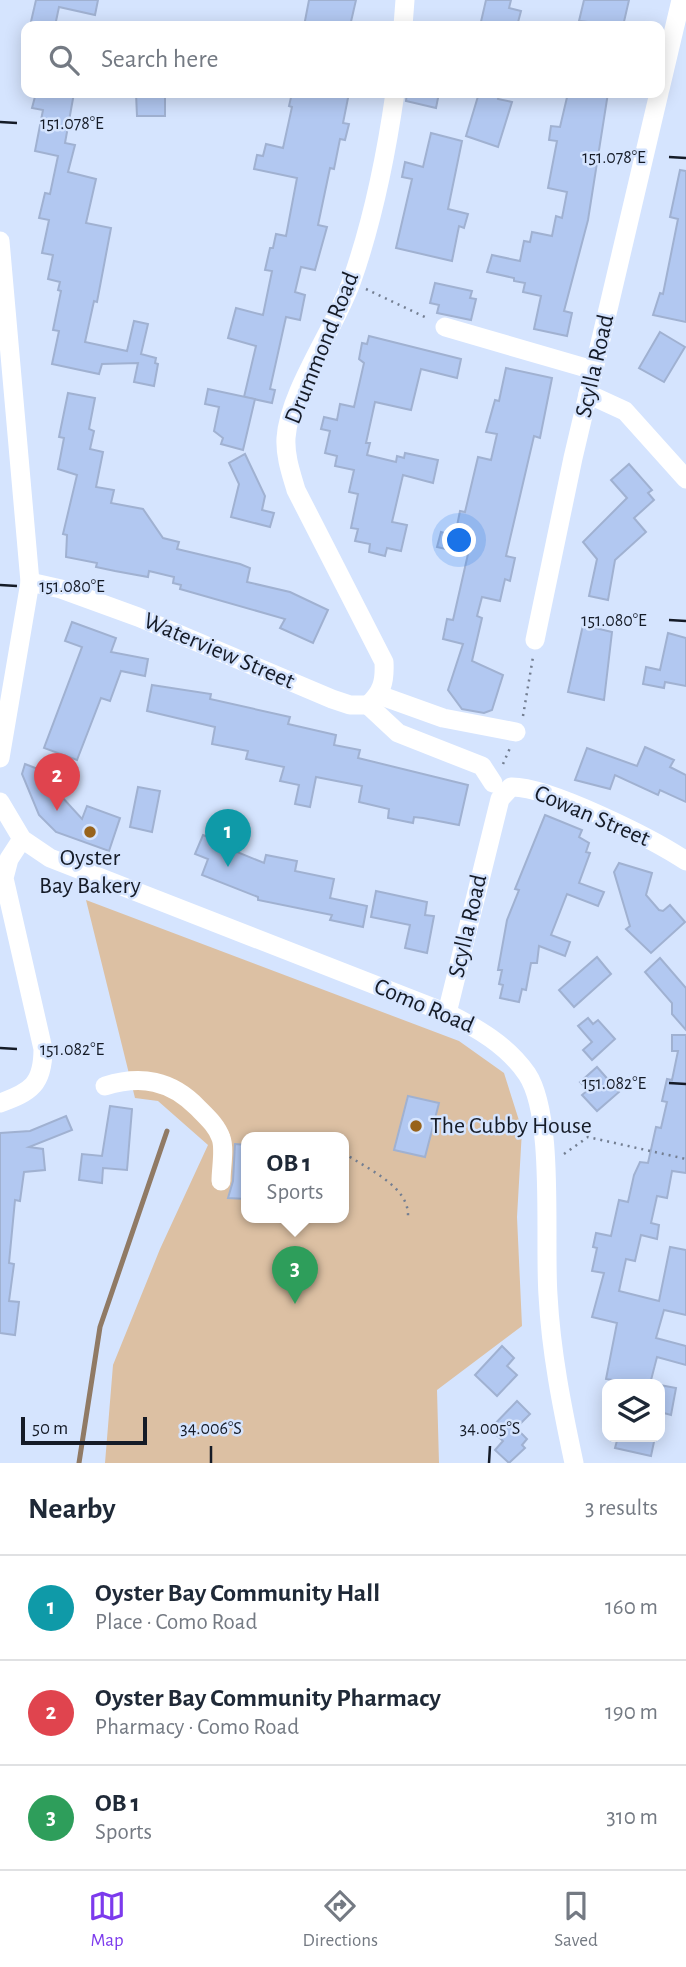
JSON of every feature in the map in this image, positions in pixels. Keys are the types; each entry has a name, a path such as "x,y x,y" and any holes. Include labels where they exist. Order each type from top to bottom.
{"street":[{"path":"403,21 405,0"},
{"name":"Scylla Road","path":"665,66 681,0"},
{"name":"Drummond Road","path":"373,700 384,679 384,662 296,490 287,462 286,436 292,413 352,282 387,152 394,98"},
{"name":"Scylla Road","path":"535,640 593,370 657,98"},
{"path":"0,241 30,582 0,758"},
{"path":"445,327 593,370"},
{"path":"588,394 625,411 686,479"},
{"name":"Waterview Street","path":"30,582 61,589 138,617 349,705 373,700 443,718 516,732"},
{"path":"373,700 398,733 482,766 496,791"},
{"name":"Cowan Street","path":"496,791 511,787 528,788 608,819 686,861"},
{"name":"Scylla Road","path":"447,1013 496,791"},
{"path":"0,802 22,839 9,859 4,877 43,1049 43,1067 36,1083 22,1095 0,1104"},
{"name":"Como Road","path":"22,839 33,849 76,870 447,1013 482,1031 508,1053 527,1075 540,1105 548,1294 554,1356 574,1463"},
{"path":"105,1086 143,1079 165,1084 186,1095 212,1121 222,1140 221,1181"}],"path":[{"path":"352,282 445,327"},
{"path":"516,732 525,710 535,640"},
{"path":"544,1168 588,1137 686,1159"},
{"path":"349,1156 403,1194 408,1205 408,1216"}],"shaded area":[{"path":"86,900 459,1041 504,1073 522,1130 517,1217 522,1326 437,1390 439,1463 105,1463 113,1365 160,1249 208,1145 158,1101 135,1098"}],"building":[{"path":"36,0 98,0 95,15 59,7 56,21 31,21"},
{"path":"309,0 356,0 351,21 305,21"},
{"path":"486,0 511,0 509,8 521,11 518,21 481,21"},
{"path":"584,0 629,0 624,21 579,21"},
{"path":"35,98 73,98 65,143 75,145 68,172 96,179 86,223 111,228 97,302 94,301 85,342 127,351 134,321 148,324 141,354 156,358 155,363 158,364 154,386 134,382 138,363 102,364 99,374 52,364 59,331 53,330 61,291 58,290 60,282 48,279 53,255 42,253 49,220 39,218 45,193 50,194 58,156 35,151 43,110 32,108"},
{"path":"136,98 165,98 165,116 137,116"},
{"path":"291,98 348,98 343,123 349,124 345,140 340,139 334,169 330,168 318,225 327,227 315,270 301,267 295,292 305,295 300,320 286,317 270,389 275,390 272,403 244,397 256,346 228,338 236,308 263,315 272,271 265,270 270,248 273,248 276,234 286,236 297,178 254,169 257,155 263,156 266,144 283,148 292,107 289,106"},
{"path":"406,98 438,98 436,108 406,101"},
{"path":"477,98 498,98 512,102 498,147 466,136"},
{"path":"567,98 607,98 588,220 564,311 572,313 567,336 534,329 541,296 523,292 525,283 487,272 492,255 520,261 524,241 530,242 532,232 552,236 556,216 562,218 567,192 548,188 557,141 549,140 551,126 560,127"},
{"path":"431,133 462,141 448,209 468,214 464,228 459,226 452,261 396,248 412,179 402,177 405,162 423,167"},
{"path":"680,170 686,171 686,322 653,315 660,293 663,294 678,219 670,217"},
{"path":"435,283 472,291 470,298 476,299 471,320 437,313 439,305 430,303"},
{"path":"660,332 685,347 664,382 639,368"},
{"path":"369,336 461,359 457,378 421,369 411,410 375,402 366,443 370,443 367,455 396,462 397,456 404,458 405,453 438,460 433,483 403,475 392,522 407,525 401,551 387,548 385,556 369,552 370,544 355,541 358,529 351,528 358,494 349,492 354,470 335,466 337,456 325,453 330,431 321,429 324,417 337,420 340,404 354,407 364,363 359,359 362,343 367,344"},
{"path":"506,368 552,378 540,438 534,436 506,556 515,558 510,581 505,579 500,601 482,597 477,616 482,618 472,661 503,675 492,710 484,713 462,709 448,690 463,644 443,639 447,619 453,620 468,554 437,547 441,532 455,536 460,511 465,512 478,457 491,460 497,434 486,432 495,400 499,401"},
{"path":"208,389 255,399 243,450 221,444 223,438 214,431 219,407 205,404"},
{"path":"68,393 95,398 89,429 94,431 90,449 103,452 96,487 114,490 111,503 143,509 163,538 179,542 177,549 250,568 247,582 290,592 328,610 313,643 280,628 285,619 180,589 181,585 173,583 174,577 149,571 148,577 115,571 96,567 97,563 66,557 67,535 63,534 77,475 58,469 64,438 59,437"},
{"path":"245,454 265,496 262,510 274,513 270,527 231,517 239,484 229,463"},
{"path":"629,464 652,490 648,493 654,500 634,518 646,532 615,560 608,600 589,596 597,559 583,542 627,498 611,480"},
{"path":"72,622 116,638 111,652 148,659 145,676 121,671 110,701 101,698 77,760 44,748 82,647 65,641"},
{"path":"583,625 612,632 604,700 568,692"},
{"path":"668,633 686,638 686,686 665,682 664,688 643,684 646,667 660,670"},
{"path":"152,685 211,694 210,699 290,717 288,724 336,735 334,745 360,750 358,758 468,785 459,825 414,817 413,823 388,818 389,809 359,802 362,786 316,777 310,807 295,804 299,785 280,781 284,767 246,759 248,751 212,744 215,727 147,711"},
{"path":"645,747 674,760 670,767 686,775 686,802 660,790 658,795 615,775 610,789 575,780 587,748 637,766"},
{"path":"25,764 38,769 41,780 54,777 61,796 82,819 87,806 120,818 109,851 56,832 39,815 22,774"},
{"path":"138,787 160,791 152,832 130,827"},
{"path":"545,815 582,830 579,837 589,843 586,852 590,853 579,883 604,892 598,906 567,894 551,935 570,942 565,956 539,946 537,963 531,963 526,990 522,989 519,1002 500,998 502,970 498,970 507,920 519,890 515,889"},
{"path":"203,835 215,840 217,836 240,845 237,852 264,863 266,855 297,861 295,871 334,879 330,898 367,906 363,927 330,920 332,915 258,900 258,897 202,875 208,859 195,854"},
{"path":"619,863 652,873 646,895 659,910 663,911 670,905 685,922 651,953 626,929 630,926 614,872"},
{"path":"376,891 427,902 425,915 434,916 427,953 405,948 410,925 371,917"},
{"path":"597,957 611,974 574,1007 559,990"},
{"path":"660,958 686,988 686,1030 672,1014 672,1003 645,972"},
{"path":"588,1018 593,1024 598,1020 615,1039 592,1060 583,1050 592,1042 578,1026"},
{"path":"672,1035 686,1035 686,1173 672,1171 667,1198 657,1196 651,1223 659,1225 657,1239 641,1235 635,1261 626,1259 619,1291 659,1301 670,1247 686,1250 686,1315 664,1310 656,1338 686,1346 686,1365 657,1357 651,1379 606,1379 617,1323 592,1317 604,1273 592,1271 597,1248 593,1247 596,1233 611,1236 619,1200 628,1202 640,1162 648,1163 656,1127 661,1128 667,1102 662,1101 667,1079 672,1080 678,1051 672,1051"},
{"path":"597,1067 619,1092 597,1111 582,1095 588,1090 580,1082"},
{"name":"The Cubby House","path":"408,1096 439,1103 425,1157 394,1150"},
{"path":"110,1106 132,1109 127,1170 103,1168 102,1183 79,1180 82,1154 102,1156"},
{"path":"66,1116 72,1130 29,1147 43,1149 45,1170 24,1172 20,1201 15,1200 9,1263 14,1264 9,1301 19,1302 15,1335 0,1333 0,1133 30,1131"},
{"path":"235,1144 241,1145 241,1199 228,1198 233,1181"},
{"path":"502,1346 514,1358 507,1366 517,1375 497,1396 475,1375"},
{"path":"665,1386 676,1388 671,1415 665,1413"},
{"path":"517,1401 530,1414 516,1428 527,1439 522,1445 525,1448 509,1463 495,1450 503,1441 490,1429"},
{"path":"617,1442 654,1442 651,1456 615,1448"}],"waterway":[{"path":"79,1463 100,1327 167,1131"}],"place":[{"name":"Oyster Bay Community Pharmacy","path":"57,811"},
{"name":"Oyster Bay Bakery","path":"90,832"},
{"name":"Oyster Bay Community Hall","path":"228,867"},
{"name":"The Cubby House","path":"416,1126"},
{"name":"OB 1","path":"295,1304"}]}
